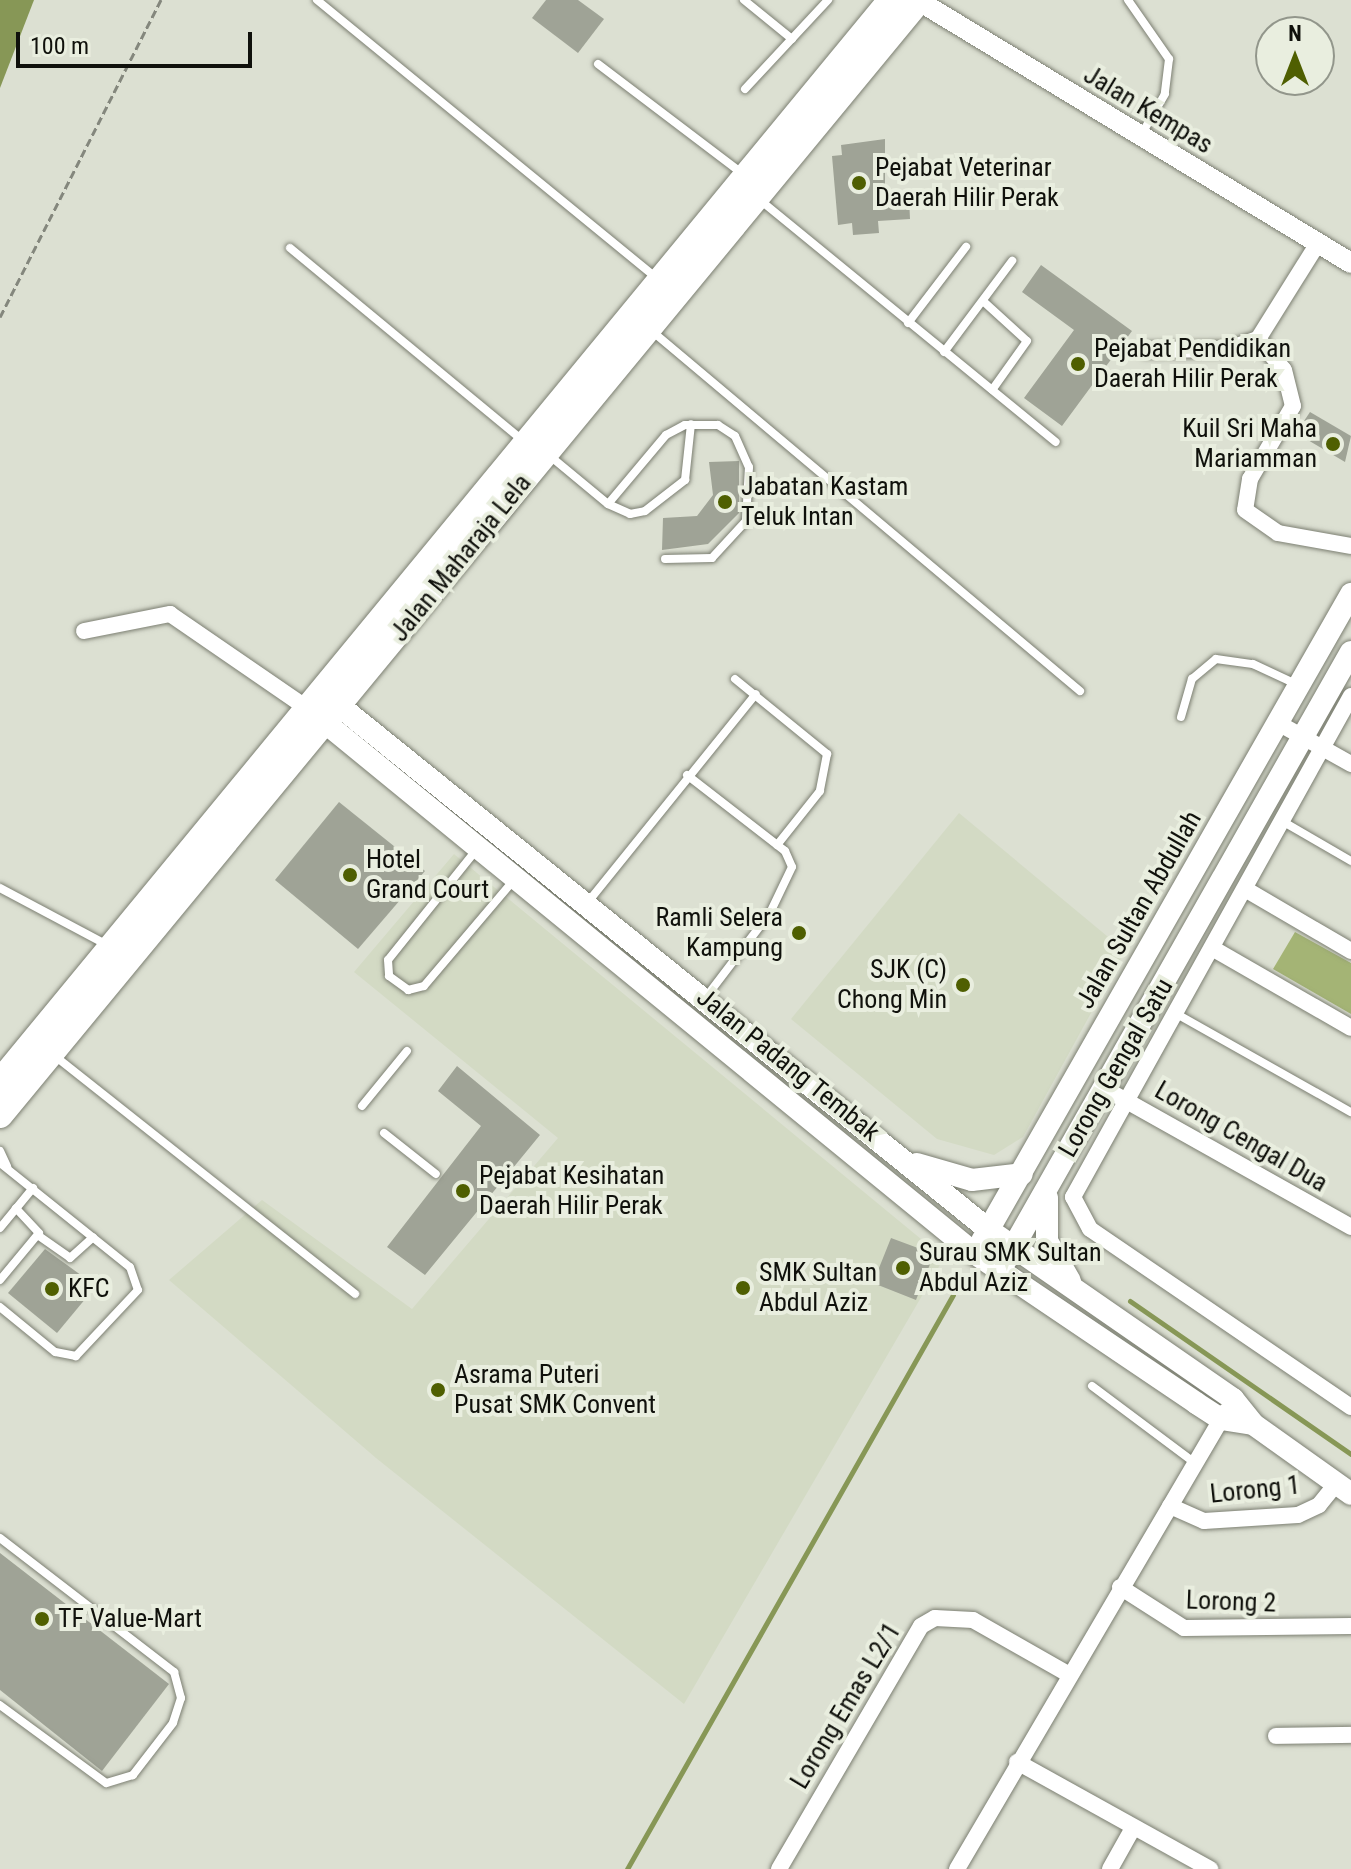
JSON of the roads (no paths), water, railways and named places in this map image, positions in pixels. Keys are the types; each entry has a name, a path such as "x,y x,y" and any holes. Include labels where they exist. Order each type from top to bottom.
{"highway":[{"name":"Jalan Maharaja Lela","path":"536,448 649,329 891,0"},
{"name":"Jalan Maharaja Lela","path":"0,1115 536,448 661,281 751,187 919,1"},
{"name":"Jalan Maharaja Lela","path":"0,1082 112,947 326,708"}],"main road":[{"name":"Jalan Sultan Abdullah","path":"974,1253 1022,1174 1351,594"},
{"path":"1000,1271 1047,1192 1117,1095 1313,742 1351,652"},
{"name":"Jalan Padang Tembak","path":"326,708 515,880 974,1253 1253,1424 1344,1488"},
{"name":"Jalan Padang Tembak","path":"326,708 585,905 989,1230 1080,1295 1227,1409"},
{"path":"1100,1034 1117,1095"},
{"path":"880,1145 951,1177 988,1182 1022,1174"},
{"path":"1047,1192 1047,1241 1080,1295"}],"street":[{"name":"Jalan Kempas","path":"919,1 1351,263"},
{"path":"1146,350 1227,349 1258,339 1318,243"},
{"path":"1258,339 1284,370 1293,406 1250,479 1245,510 1278,533 1351,546"},
{"path":"84,631 170,614 326,708"},
{"name":"Lorong Gengal Satu","path":"1351,696 1313,742 1282,820 1245,889 1175,1013 1117,1095 1080,1176 1075,1212 1351,1407"},
{"path":"1278,723 1351,764"},
{"path":"1245,889 1351,951"},
{"path":"1212,948 1351,1028"},
{"name":"Lorong Cengal Dua","path":"1117,1095 1350,1223"},
{"path":"957,1869 1068,1674 1227,1409"},
{"name":"Lorong 1","path":"1170,1506 1204,1521 1298,1515 1344,1488"},
{"name":"Lorong 2","path":"1120,1587 1184,1628 1351,1626"},
{"name":"Lorong Emas L2/1","path":"779,1869 921,1626 955,1616 973,1620 1068,1674"},
{"path":"1276,1736 1351,1735"},
{"path":"1017,1762 1210,1869"},
{"path":"1110,1869 1133,1828"}],"lane":[{"path":"317,0 661,281"},
{"path":"744,0 792,39"},
{"path":"745,89 828,0"},
{"path":"1128,0 1169,59 1165,94 1141,136"},
{"path":"598,64 751,187 908,323 1056,442"},
{"path":"908,323 966,247"},
{"path":"290,248 536,448 608,504 630,514 674,495 689,466 691,424"},
{"path":"944,352 1012,261"},
{"path":"983,301 1027,341 992,390"},
{"path":"649,329 1080,691"},
{"path":"608,504 666,435 691,424 718,425 743,446 751,506 721,553 665,559"},
{"path":"1181,717 1192,679 1216,659 1253,664 1299,686"},
{"path":"735,679 827,754 820,791 777,845"},
{"path":"585,905 687,775 756,694"},
{"path":"687,775 777,845 792,867 787,886 703,1001"},
{"path":"1282,820 1351,861"},
{"path":"478,847 388,960 389,976 408,990 424,986 515,880"},
{"path":"0,888 112,947"},
{"path":"1175,1013 1351,1112"},
{"path":"362,1106 407,1051"},
{"path":"51,1053 355,1294"},
{"path":"384,1133 436,1174"},
{"path":"0,1151 4,1165 130,1267 138,1290 76,1356 55,1352 0,1307"},
{"path":"0,1228 33,1188"},
{"path":"16,1208 39,1236 70,1258 93,1237"},
{"path":"0,1280 39,1236"},
{"path":"1092,1386 1195,1463"},
{"path":"0,1538 174,1672 181,1698 173,1723 133,1775 106,1783 0,1705"}],"waterway":[{"path":"627,1869 953,1295"},
{"path":"1130,1301 1351,1454"}],"place":[{"name":"Pejabat Veterinar Daerah Hilir Perak","path":"859,183"},
{"name":"Pejabat Pendidikan Daerah Hilir Perak","path":"1078,364"},
{"name":"Kuil Sri Maha Mariamman","path":"1333,444"},
{"name":"Jabatan Kastam Teluk Intan","path":"725,502"},
{"name":"Hotel Grand Court","path":"350,875"},
{"name":"Ramli Selera Kampung","path":"799,933"},
{"name":"SJK (C) Chong Min","path":"963,985"},
{"name":"Pejabat Kesihatan Daerah Hilir Perak","path":"463,1191"},
{"name":"Surau SMK Sultan Abdul Aziz","path":"903,1268"},
{"name":"SMK Sultan Abdul Aziz","path":"743,1288"},
{"name":"KFC","path":"52,1289"},
{"name":"Asrama Puteri Pusat SMK Convent","path":"438,1390"},
{"name":"TF Value-Mart","path":"42,1619"}]}
